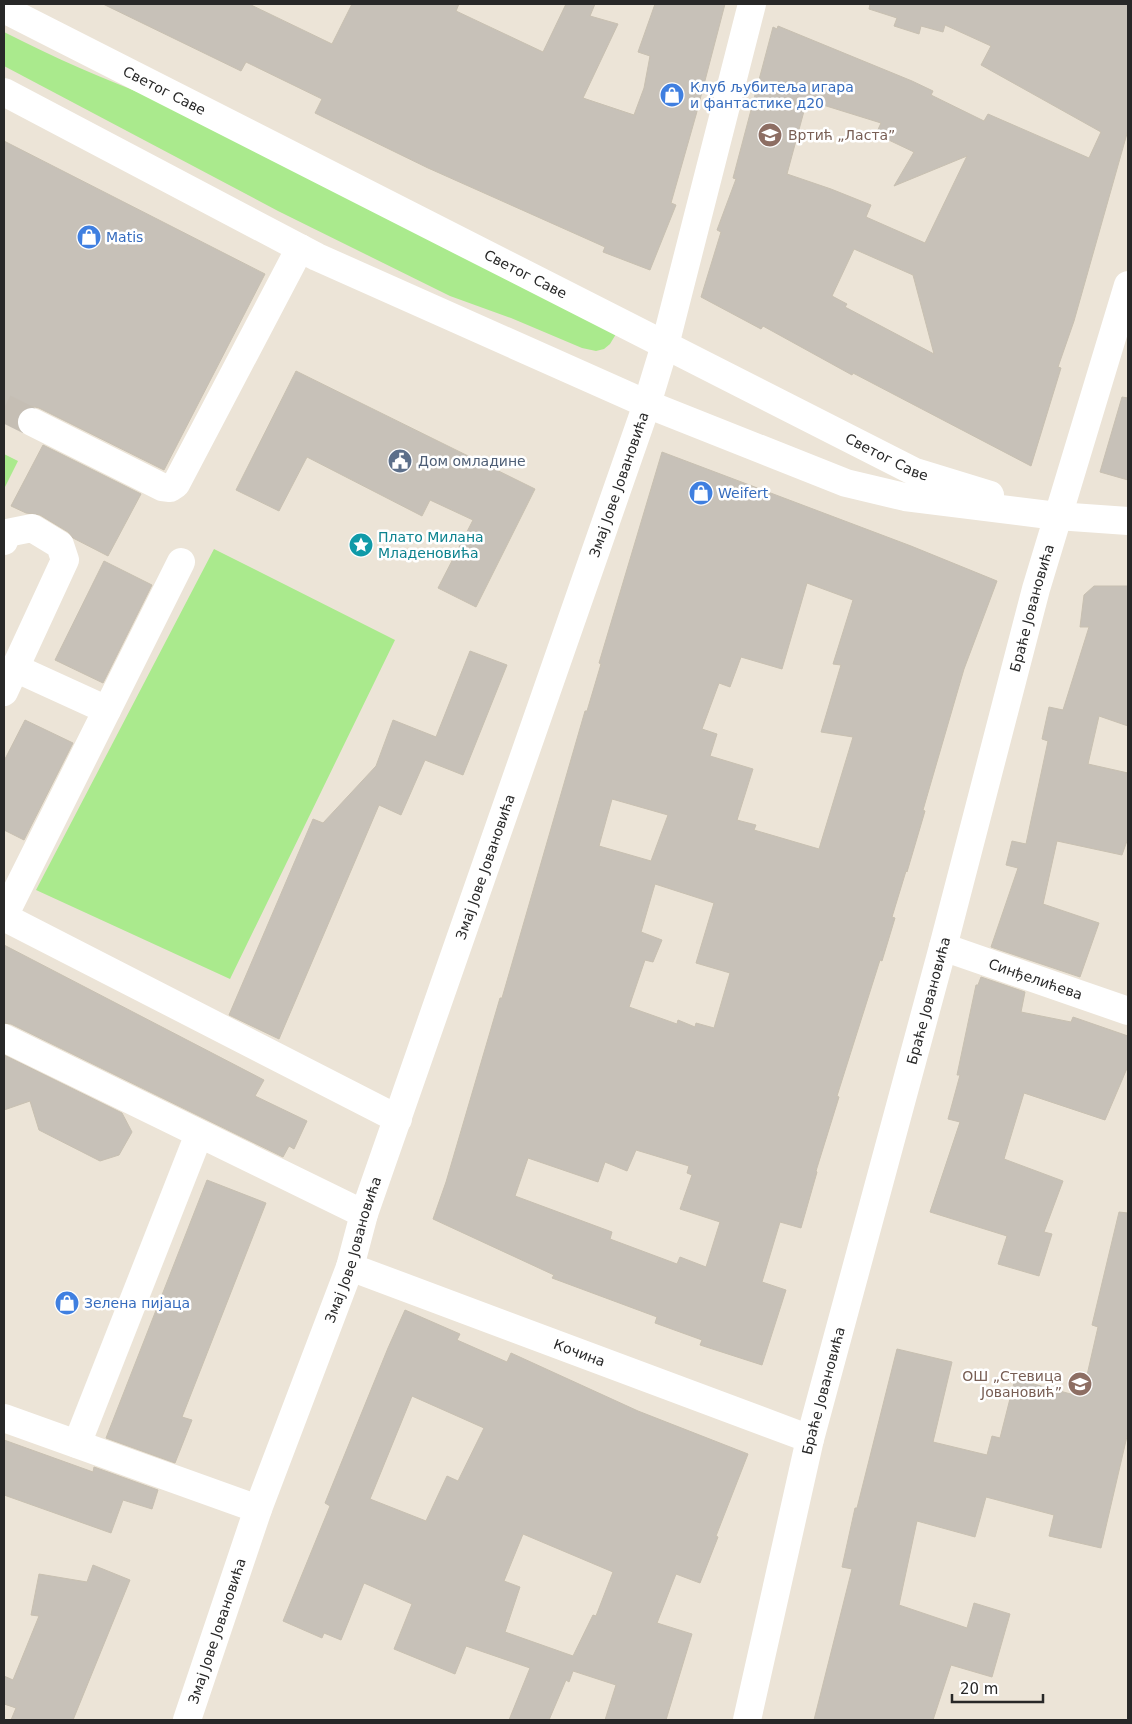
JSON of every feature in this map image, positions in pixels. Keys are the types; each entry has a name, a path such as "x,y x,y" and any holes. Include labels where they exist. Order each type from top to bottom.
{"street":[{"name":"Змај Јове Јовановића","path":"187,1720 258,1508 350,1267 364,1214 647,404 665,345 752,4"},
{"name":"Светог Саве","path":"4,9 915,472 1057,516"},
{"name":"Светог Саве","path":"4,92 300,248 647,404 846,483 904,497 1057,516 1128,521"},
{"path":"32,422 162,487 170,488 176,484 300,248"},
{"name":"Браће Јовановића","path":"747,1720 810,1439 943,947 1036,589 1128,285"},
{"path":"4,540 8,532 32,528 60,544 65,560 4,692"},
{"path":"181,562 4,916 398,1119"},
{"path":"15,668 107,710"},
{"name":"Синђелићева","path":"943,947 1128,1011"},
{"path":"4,1038 364,1214"},
{"path":"77,1444 199,1134"},
{"name":"Кочина","path":"350,1267 810,1439"},
{"path":"4,1418 258,1508"}],"green space":[{"path":"4,32 80,68 159,100 616,334 610,344 604,349 596,351 582,348 511,318 450,296 278,211 4,66"},
{"path":"4,454 18,461 4,489"},
{"path":"214,549 395,640 230,979 36,890"}],"building":[{"path":"103,4 249,4 332,44 352,4 459,4 456,11 543,52 566,4 595,4 590,16 618,24 583,98 634,115 644,88 650,56 638,52 655,4 725,4 671,203 676,205 650,270 603,252 605,247 428,168 315,113 322,99 246,62 241,71"},
{"path":"870,4 1128,4 1128,130 1074,321 1058,367 1061,368 1031,466 853,373 852,375 763,326 761,329 701,297 721,232 717,230 736,179 733,178 773,27 777,29 778,26 912,81 933,91 931,95 984,121 988,114 1089,158 1101,132 981,65 991,46 945,25 943,32 921,26 919,34 894,26 897,18 869,9","holes":["807,100 881,123 876,134 914,152 894,186 967,156 925,243 866,217 871,205 787,174","854,249 913,275 934,354 845,307 847,304 832,296"]},
{"path":"4,141 265,274 164,470 39,408 31,406 23,409 18,415 16,423 4,416"},
{"path":"296,371 535,489 476,607 438,588 473,520 430,500 422,516 307,457 279,511 236,490"},
{"path":"1122,397 1128,398 1128,480 1100,472"},
{"path":"43,445 141,494 108,556 73,538 68,532 40,515 26,513 11,506"},
{"path":"662,452 911,546 997,581 964,669 923,810 925,811 892,917 895,918 837,1096 839,1097 801,1228 780,1222 762,1282 786,1290 762,1365 700,1345 702,1340 655,1323 657,1317 552,1278 554,1275 433,1219 446,1182 500,998 502,998 585,711 587,711 601,664 599,663","holes":["807,583 853,600 833,664 841,665 821,732 853,737 819,849 754,830 756,825 737,820 753,769 710,756 717,734 702,729 719,683 730,687 741,657 782,669","612,799 668,815 651,861 599,846","655,884 714,903 696,963 730,973 714,1028 696,1023 695,1027 678,1020 677,1024 629,1007 645,960 653,962 662,940 641,932","636,1150 689,1166 687,1173 692,1175 680,1209 720,1222 706,1267 680,1257 677,1264 610,1239 612,1232 515,1196 528,1158 598,1182 605,1162 627,1171"]},
{"path":"104,561 152,585 103,683 55,660"},
{"path":"1094,586 1128,586 1128,726 1099,716 1088,764 1128,773 1128,838 1122,855 1057,841 1043,904 1099,923 1080,977 991,947 1018,868 1006,865 1012,841 1026,844 1048,741 1042,739 1049,707 1063,710 1089,627 1080,627 1084,595"},
{"path":"470,651 507,665 463,775 425,760 401,815 379,805 279,1039 229,1015 313,819 323,823 376,766 393,720 436,737"},
{"path":"25,720 73,743 24,840 4,830 4,761"},
{"path":"4,945 264,1080 255,1096 307,1121 294,1149 289,1146 283,1157 11,1024 4,1023"},
{"path":"981,977 1025,992 1021,1012 1071,1022 1073,1017 1128,1036 1128,1066 1105,1120 1024,1093 1004,1159 1063,1181 1044,1232 1052,1234 1039,1276 998,1264 1007,1236 930,1212 960,1122 948,1119 960,1075 957,1075 976,985 978,985"},
{"path":"4,1055 122,1113 132,1132 119,1155 100,1161 39,1130 30,1101 4,1110"},
{"path":"207,1180 266,1203 182,1417 192,1420 175,1463 106,1438"},
{"path":"1119,1212 1128,1213 1128,1432 1101,1548 1049,1536 1054,1515 986,1497 975,1537 917,1521 899,1605 967,1628 974,1603 1010,1614 992,1677 951,1665 933,1720 814,1720 852,1569 842,1567 855,1508 857,1508 897,1349 952,1362 933,1442 987,1455 992,1436 1000,1438 1015,1379 1082,1397 1098,1327 1092,1325"},
{"path":"405,1310 460,1334 457,1340 507,1362 511,1353 638,1411 748,1454 700,1583 676,1574 657,1623 692,1634 666,1720 605,1720 616,1685 573,1671 569,1682 566,1680 549,1720 509,1720 530,1668 466,1646 455,1674 394,1649 412,1604 364,1583 341,1640 324,1633 322,1638 283,1621 330,1506 325,1503","holes":["412,1396 484,1428 458,1481 447,1476 426,1521 370,1499","523,1534 613,1572 596,1616 593,1615 573,1656 505,1632 520,1587 504,1581"]},
{"path":"4,1440 93,1472 94,1467 158,1490 152,1509 123,1500 111,1533 4,1495"},
{"path":"93,1565 130,1580 73,1720 11,1720 16,1708 4,1704 4,1676 13,1680 39,1616 31,1615 39,1574 87,1582"}],"tunnel":[{"path":"4,408 32,422"}],"place":[{"name":"Клуб љубитеља игара и фантастике д20","path":"672,95"},
{"name":"Вртић „Ласта”","path":"770,135"},
{"name":"Matis","path":"89,237"},
{"name":"Дом омладине","path":"400,461"},
{"name":"Weifert","path":"701,493"},
{"name":"Плато Милана Младеновића","path":"361,545"},
{"name":"Зелена пијаца","path":"67,1303"},
{"name":"ОШ „Стевица Јовановић”","path":"1080,1384"}]}
